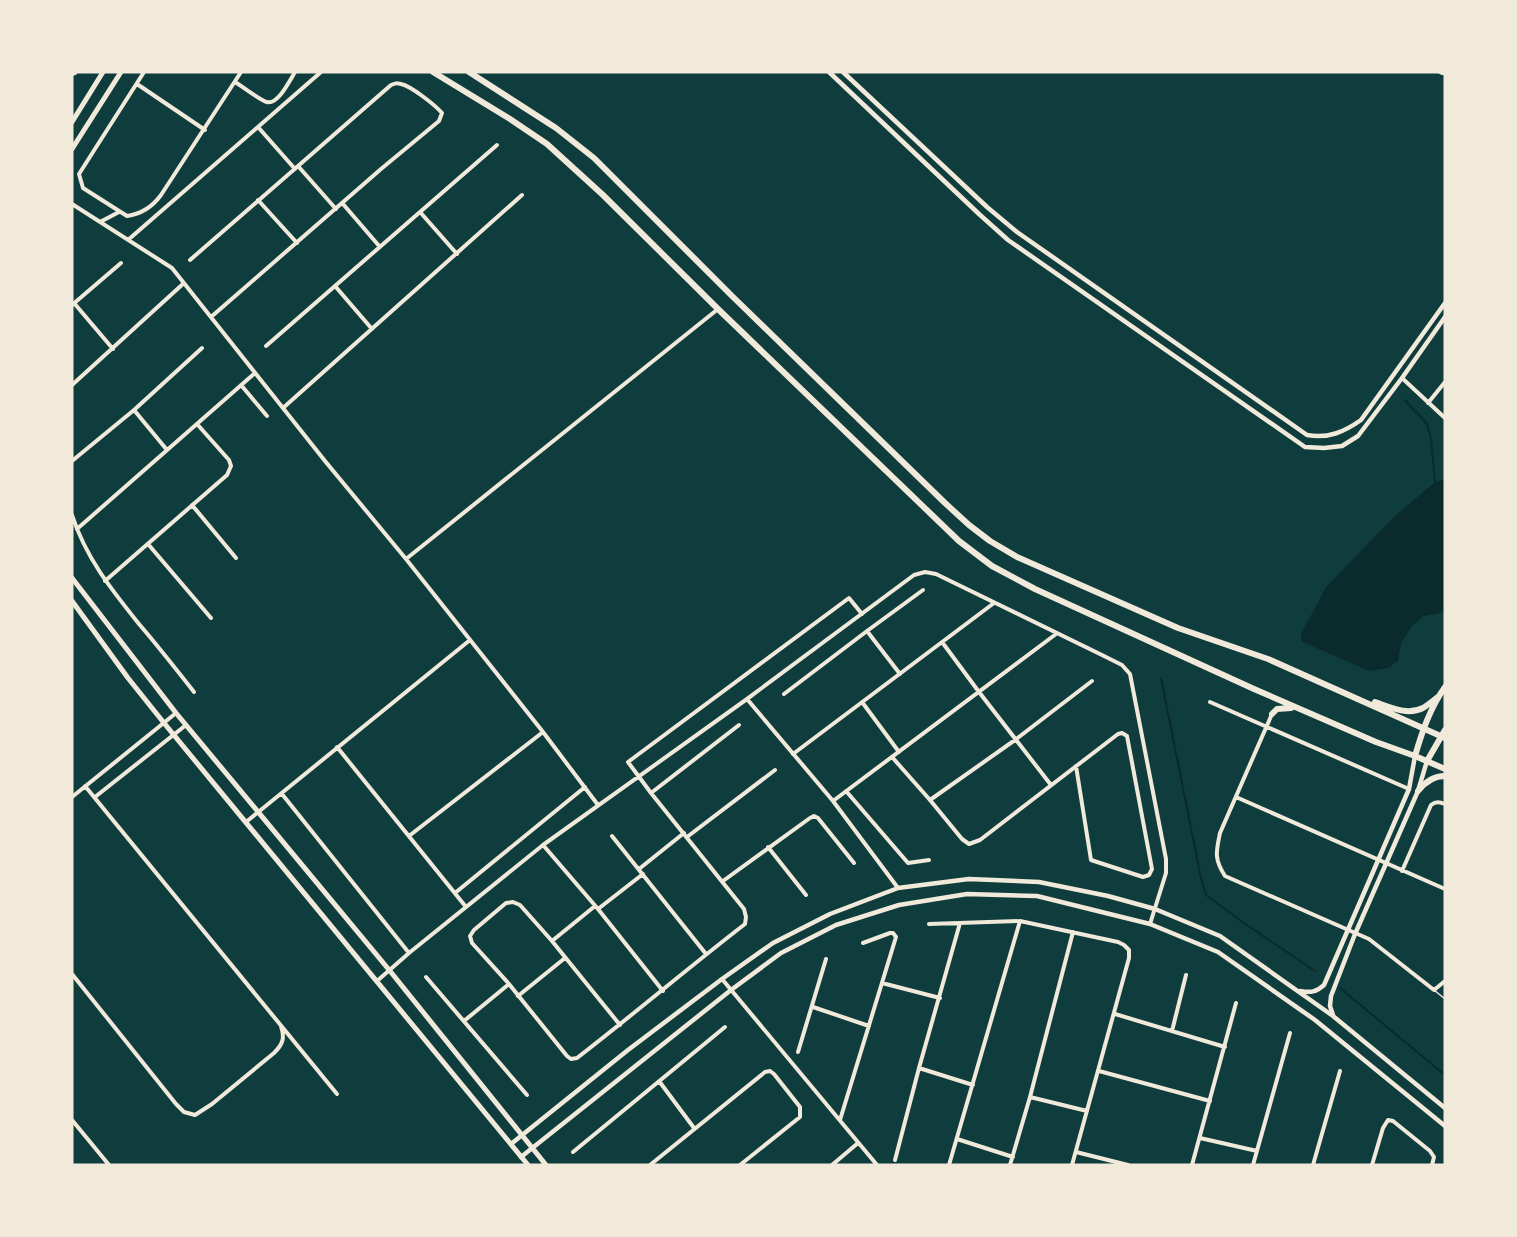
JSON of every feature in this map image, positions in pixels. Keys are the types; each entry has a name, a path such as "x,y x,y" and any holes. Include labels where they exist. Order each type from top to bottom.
{"main road":[{"path":"72,122 104,72"},
{"path":"433,72 548,144 959,541 993,567 1035,589 1254,689 1445,769"},
{"path":"469,72 556,128 594,158 945,503 990,541 1017,557 1178,628 1268,659 1443,737"},
{"path":"72,149 121,73"},
{"path":"72,578 176,713 390,971 546,1165"},
{"path":"72,601 164,723 528,1165"},
{"path":"1415,756 1423,729 1445,687"},
{"path":"1254,689 1270,702 1272,714"},
{"path":"1340,690 1400,711 1413,712 1423,708 1439,696"},
{"path":"1272,714 1277,709 1283,708 1306,712"},
{"path":"1426,761 1443,737 1445,730"},
{"path":"1418,791 1425,782 1445,776"}],"street":[{"path":"144,72 79,174 83,188 127,216 135,215 154,204 205,130 241,72"},
{"path":"235,82 267,102 273,102 295,72"},
{"path":"128,240 321,72"},
{"path":"829,72 1008,240 1305,447 1342,446 1358,436 1445,317"},
{"path":"843,72 987,207 1017,232 1307,435 1317,437 1334,435 1349,429 1361,420 1445,303"},
{"path":"190,260 392,85 398,83 405,85 436,106 442,113 439,120 211,318"},
{"path":"137,84 205,130"},
{"path":"258,127 336,210"},
{"path":"266,346 497,145"},
{"path":"283,408 522,195"},
{"path":"258,200 297,243"},
{"path":"72,204 172,268 406,559 598,805"},
{"path":"343,204 380,247"},
{"path":"99,222 120,212"},
{"path":"420,212 456,254"},
{"path":"113,349 73,304 121,263"},
{"path":"72,385 184,283"},
{"path":"335,286 372,329"},
{"path":"406,559 718,309"},
{"path":"72,461 134,410 202,348"},
{"path":"76,529 255,373"},
{"path":"1402,378 1445,418"},
{"path":"1428,403 1445,382"},
{"path":"241,385 267,416"},
{"path":"134,410 167,450"},
{"path":"105,581 227,475 231,466 229,460 198,424"},
{"path":"192,505 236,558"},
{"path":"72,515 76,529 105,581 194,692"},
{"path":"148,544 211,618"},
{"path":"377,981 543,845 747,699 914,575 925,572 936,574 1122,665 1130,674 1166,859 1166,873 1150,924"},
{"path":"784,694 923,590"},
{"path":"620,1025 520,905 513,902 506,903 470,936 472,943 571,1059 577,1058 620,1025 745,924 744,909 628,762 849,598 862,614"},
{"path":"793,754 994,603"},
{"path":"867,631 900,674"},
{"path":"833,801 1056,634"},
{"path":"246,822 470,640"},
{"path":"942,642 1051,785"},
{"path":"930,800 1015,740 1092,681"},
{"path":"747,699 833,801 898,888"},
{"path":"862,702 899,752"},
{"path":"1210,702 1409,789"},
{"path":"72,797 176,713"},
{"path":"1272,714 1220,833 1216,851 1218,865 1225,876 1369,939 1434,990 1445,981"},
{"path":"95,798 186,725"},
{"path":"651,793 740,725"},
{"path":"410,836 543,732"},
{"path":"892,757 962,840 969,844 980,840 1051,785 1118,734 1122,733 1127,736 1152,868 1149,875 1143,877 1091,860 1076,766"},
{"path":"337,747 466,908"},
{"path":"1298,991 1311,993 1324,985 1409,789 1415,756"},
{"path":"1333,1016 1330,1006 1331,996 1355,934 1418,791 1426,761"},
{"path":"639,869 775,770"},
{"path":"85,786 337,1094"},
{"path":"455,893 585,787"},
{"path":"846,791 908,863 929,860"},
{"path":"282,794 409,953"},
{"path":"1236,797 1445,889"},
{"path":"1402,871 1431,805 1434,802 1445,804"},
{"path":"723,881 814,816 854,863"},
{"path":"612,836 706,954"},
{"path":"543,845 663,991"},
{"path":"768,847 806,895"},
{"path":"552,941 642,874"},
{"path":"511,1144 628,1050 773,943 830,915 898,888 969,879 1039,882 1108,896 1155,909 1220,936 1333,1016 1445,1108"},
{"path":"521,1157 781,953 836,926 899,905 967,894 1037,896 1150,924 1218,952 1315,1020 1445,1126"},
{"path":"950,1165 1020,921"},
{"path":"929,924 1020,921 1118,942 1130,950 1130,958 1115,1014 1072,1165"},
{"path":"896,1160 960,923"},
{"path":"1010,1165 1073,932"},
{"path":"840,1121 896,937 890,933 863,943"},
{"path":"518,996 565,957"},
{"path":"798,1052 826,958"},
{"path":"72,974 176,1104 184,1112 195,1115 212,1104 274,1053 284,1038 277,1020"},
{"path":"1172,1031 1186,975"},
{"path":"426,977 527,1095"},
{"path":"722,979 877,1165"},
{"path":"882,983 940,998"},
{"path":"464,1021 509,984"},
{"path":"1192,1165 1236,1003"},
{"path":"812,1007 869,1026"},
{"path":"1115,1014 1225,1047"},
{"path":"573,1152 725,1027"},
{"path":"1253,1165 1290,1033"},
{"path":"919,1068 973,1084"},
{"path":"650,1165 765,1072 770,1071 800,1107 800,1117 740,1165"},
{"path":"1099,1071 1210,1101"},
{"path":"1313,1165 1340,1071"},
{"path":"659,1081 694,1128"},
{"path":"1030,1097 1087,1111"},
{"path":"72,1120 109,1165"},
{"path":"1372,1165 1383,1128 1388,1120 1394,1121 1430,1151 1434,1157 1432,1165"},
{"path":"1200,1138 1257,1151"},
{"path":"957,1139 1013,1157"},
{"path":"832,1165 858,1143"},
{"path":"1076,1152 1128,1165"}],"lane":[{"path":"1434,990 1445,999"}],"water":[{"path":"1445,481 1445,612 1424,616 1412,626 1401,643 1398,661 1388,668 1369,671 1301,640 1301,634 1326,587 1394,517 1435,482"}],"waterway":[{"path":"1405,400 1427,424 1431,438 1435,482"},
{"path":"1161,678 1206,895 1315,971"},
{"path":"1340,988 1445,1075"}]}
